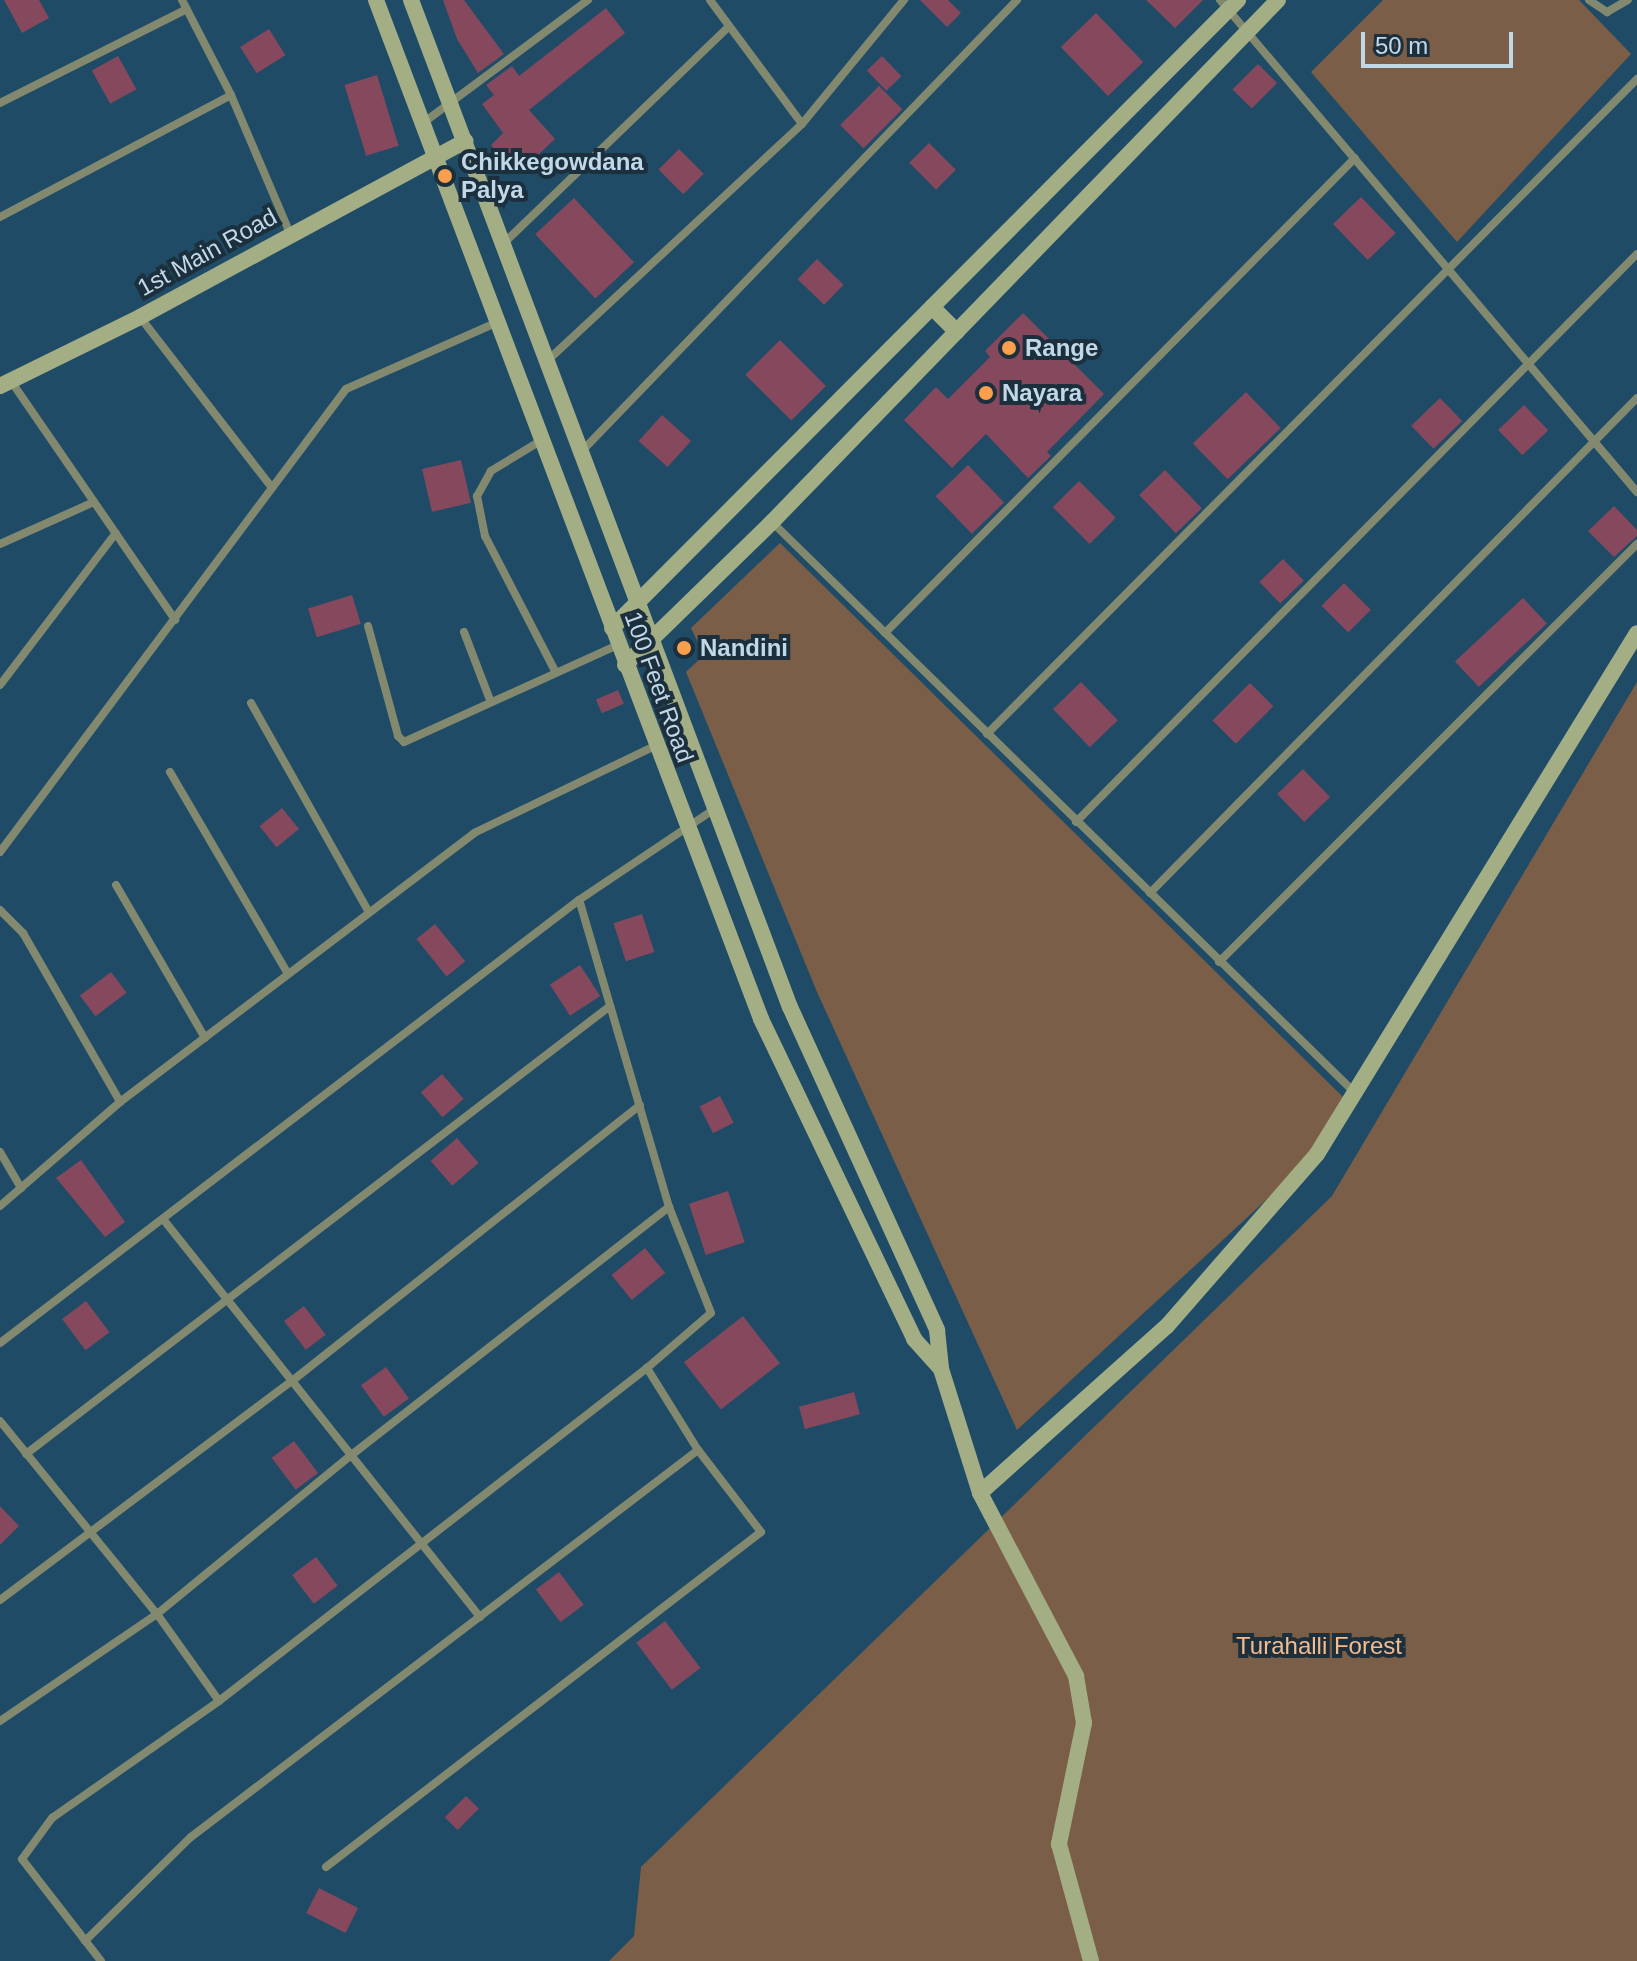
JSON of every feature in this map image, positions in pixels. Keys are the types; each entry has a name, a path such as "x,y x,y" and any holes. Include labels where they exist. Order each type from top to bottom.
{"main road":[{"name":"100 Feet Road","path":"376,0 499,322 655,746 761,1019 914,1339 941,1369"},
{"name":"100 Feet Road","path":"411,0 506,241 649,641 790,1007 937,1330 941,1369 980,1493 1064,1650 1082,1697 1081,1747 1059,1844 1091,1961"},
{"path":"625,665 772,522 1278,0"},
{"path":"612,628 1229,3"},
{"name":"1st Main Road","path":"6,384 140,317 290,233 465,141"},
{"path":"932,307 957,332"},
{"path":"980,1493 1167,1326 1317,1154 1637,633"}],"street":[{"path":"423,123 588,0"},
{"path":"710,0 802,124"},
{"path":"547,361 802,124 904,0"},
{"path":"580,452 1017,0"},
{"path":"1589,0 1607,12 1628,0"},
{"path":"1229,3 1355,158 1637,492"},
{"path":"0,103 185,4 231,95 290,233"},
{"path":"506,241 728,27"},
{"path":"987,734 1637,79"},
{"path":"0,217 231,95"},
{"path":"885,633 1355,158"},
{"path":"1076,822 1637,254"},
{"path":"140,317 272,488"},
{"path":"0,852 346,389 499,322"},
{"path":"6,384 94,502 175,620"},
{"path":"1150,893 1637,398"},
{"path":"543,440 491,471 477,496 485,536 555,671"},
{"path":"0,544 94,502"},
{"path":"772,522 1355,1093"},
{"path":"0,685 116,533"},
{"path":"1219,962 1637,544"},
{"path":"368,626 401,740 410,742 490,700 618,645"},
{"path":"464,632 490,700"},
{"path":"251,703 369,912"},
{"path":"0,1206 120,1102 474,833 655,746"},
{"path":"170,772 288,974"},
{"path":"0,1343 579,900 685,825 713,810"},
{"path":"116,885 205,1038"},
{"path":"101,1961 25,1865 22,1854 52,1818 219,1701 419,1541 647,1368 711,1313 669,1207 579,900"},
{"path":"0,910 23,933 120,1102"},
{"path":"26,1454 610,1006"},
{"path":"0,1600 292,1381 640,1105"},
{"path":"0,1152 21,1188"},
{"path":"0,1721 157,1614 354,1453 669,1207"},
{"path":"163,1219 292,1381 354,1453 480,1617"},
{"path":"326,1867 761,1532 698,1450 647,1368"},
{"path":"0,1421 157,1614 219,1701"},
{"path":"85,1941 191,1837 698,1450"}],"green space":[{"path":"1383,0 1579,0 1631,54 1457,242 1311,72"},
{"path":"780,543 1344,1098 1304,1165 1017,1430 817,992 686,672 704,655 691,628"},
{"name":"Turahalli Forest","path":"1637,682 1637,1961 609,1961 634,1936 641,1867 1332,1196"}],"building":[{"path":"4,0 39,0 49,18 22,33"},
{"path":"443,0 464,0 504,54 478,73 457,39"},
{"path":"920,0 948,0 961,13 947,27"},
{"path":"1146,0 1203,0 1175,28"},
{"path":"606,8 625,33 529,110 555,139 518,174 491,145 503,133 482,104 494,95 486,85 512,66 519,76"},
{"path":"1096,13 1143,62 1108,96 1061,47"},
{"path":"269,29 285,55 257,73 240,47"},
{"path":"118,56 136,89 110,104 92,71"},
{"path":"882,56 901,76 886,91 867,71"},
{"path":"1258,64 1277,83 1252,109 1233,89"},
{"path":"377,75 399,146 366,156 344,85"},
{"path":"879,86 902,109 863,148 840,125"},
{"path":"929,143 956,170 936,190 909,163"},
{"path":"679,149 704,174 683,194 658,170"},
{"path":"1361,197 1396,233 1368,260 1333,224"},
{"path":"574,198 634,262 595,299 535,234"},
{"path":"817,259 844,285 824,305 798,279"},
{"path":"1023,313 1104,394 1047,452 1051,456 1028,478 986,434 952,468 904,420 936,387 948,399 990,357 985,351"},
{"path":"780,340 826,386 791,421 745,375"},
{"path":"1246,392 1281,428 1228,479 1193,443"},
{"path":"1440,398 1462,421 1433,449 1411,426"},
{"path":"1524,405 1548,430 1522,455 1498,430"},
{"path":"662,415 691,441 668,467 639,441"},
{"path":"461,460 471,503 432,512 422,469"},
{"path":"968,465 1004,502 972,534 936,496"},
{"path":"1165,470 1202,508 1176,533 1139,495"},
{"path":"1079,481 1116,518 1090,544 1053,507"},
{"path":"1614,506 1637,530 1637,536 1614,557 1588,531"},
{"path":"1283,559 1304,581 1280,604 1259,582"},
{"path":"1344,583 1371,610 1348,632 1321,606"},
{"path":"352,595 361,624 317,637 308,608"},
{"path":"1523,598 1547,624 1479,687 1455,661"},
{"path":"1081,682 1118,720 1090,747 1053,709"},
{"path":"1250,683 1273,706 1236,744 1213,720"},
{"path":"618,690 624,704 602,713 596,699"},
{"path":"1303,769 1330,797 1304,822 1277,794"},
{"path":"282,808 299,829 276,847 259,826"},
{"path":"642,914 654,952 626,961 613,923"},
{"path":"435,924 465,961 447,976 416,939"},
{"path":"580,965 600,996 570,1016 550,985"},
{"path":"111,972 127,993 96,1016 80,995"},
{"path":"442,1074 464,1099 443,1117 421,1092"},
{"path":"720,1096 734,1123 713,1133 700,1106"},
{"path":"457,1138 479,1163 452,1186 431,1161"},
{"path":"81,1160 125,1222 105,1237 56,1178"},
{"path":"728,1191 745,1242 706,1255 689,1204"},
{"path":"645,1248 665,1273 632,1300 612,1275"},
{"path":"86,1301 109,1332 86,1350 62,1319"},
{"path":"304,1306 326,1335 306,1350 284,1321"},
{"path":"743,1316 780,1363 721,1409 684,1362"},
{"path":"386,1367 409,1399 384,1417 361,1385"},
{"path":"854,1392 860,1414 805,1429 799,1407"},
{"path":"294,1441 318,1473 296,1490 272,1458"},
{"path":"0,1506 19,1526 0,1545"},
{"path":"316,1557 338,1586 314,1604 292,1575"},
{"path":"559,1572 584,1605 561,1622 536,1589"},
{"path":"665,1621 701,1668 672,1690 636,1643"},
{"path":"466,1796 479,1809 458,1830 445,1817"},
{"path":"319,1888 358,1908 345,1933 306,1913"}],"place":[{"name":"Chikkegowdana Palya","path":"445,176"},
{"name":"Range","path":"1009,348"},
{"name":"Nayara","path":"986,393"},
{"name":"Nandini","path":"684,648"}]}
